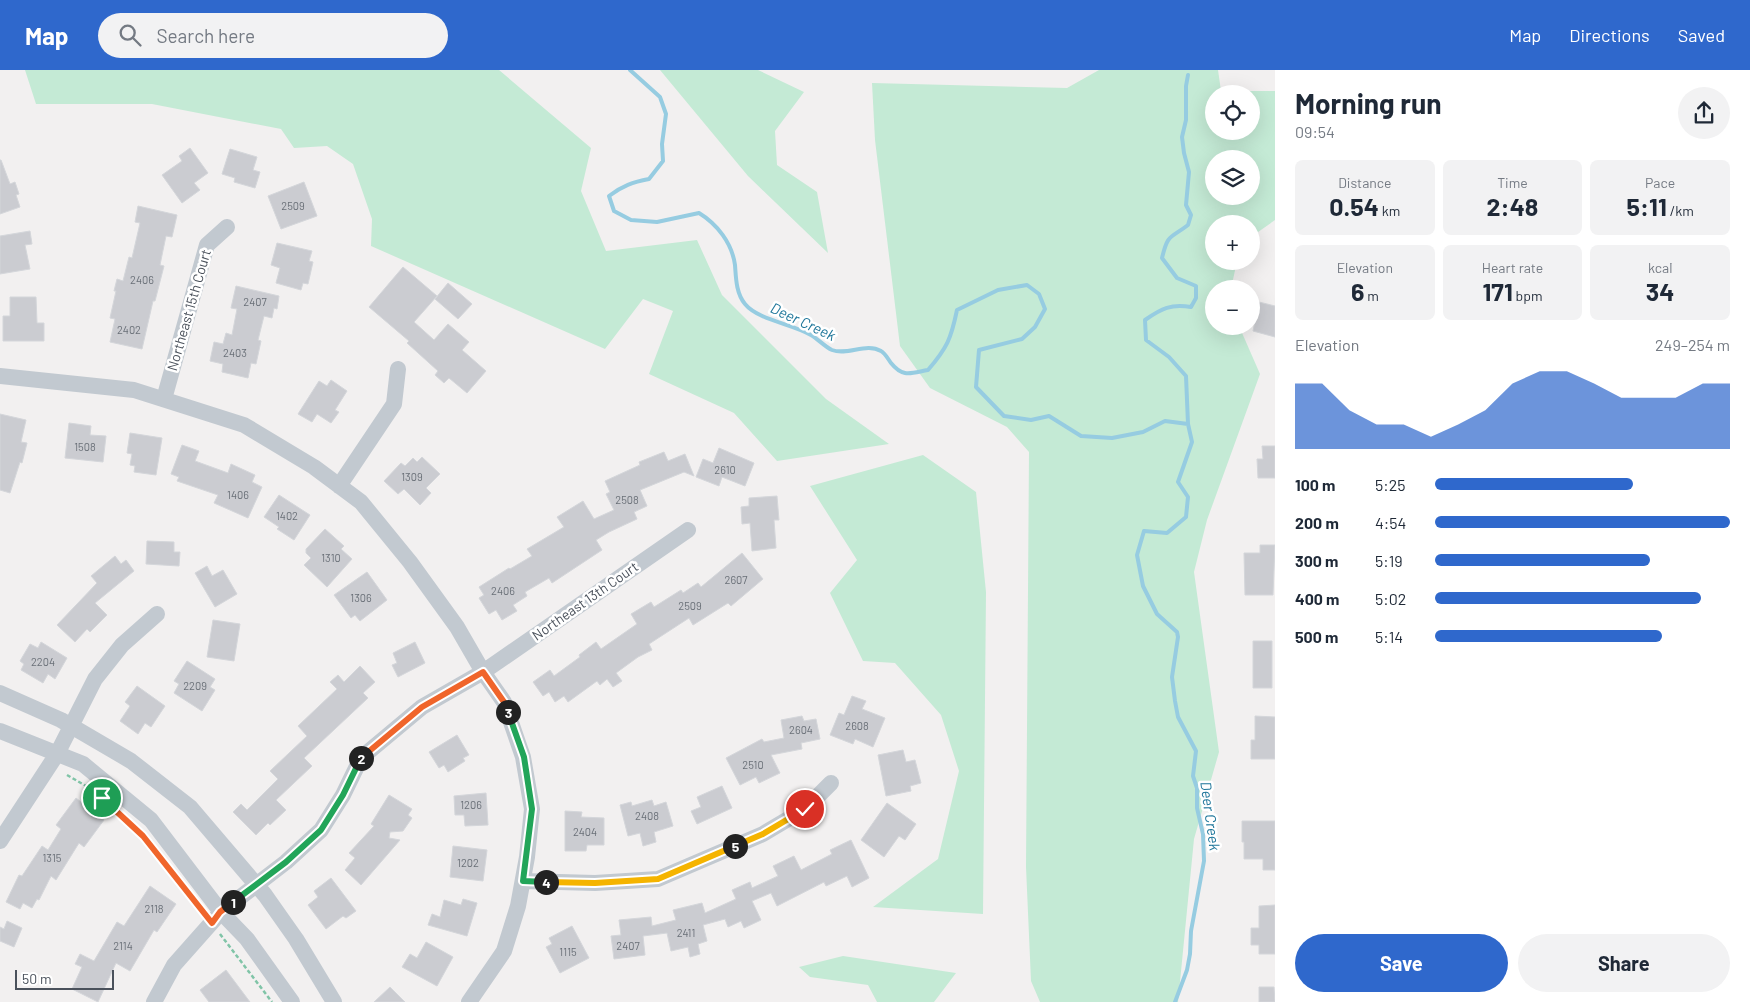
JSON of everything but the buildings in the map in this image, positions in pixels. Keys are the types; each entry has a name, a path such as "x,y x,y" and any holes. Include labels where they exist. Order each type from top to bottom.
{"street":[{"name":"Northeast 15th Court","path":"164,399 207,245 227,227"},
{"path":"339,486 394,404 398,369"},
{"path":"0,376 134,390 244,425 314,467 361,502 410,562 457,627 483,672 504,702 524,757 532,809 523,881 518,906 504,951 469,1002"},
{"name":"Northeast 13th Court","path":"216,917 286,862 321,830 343,795 361,758 422,707 483,672 688,530"},
{"path":"0,841 54,759 95,679 122,645 157,614"},
{"path":"0,693 71,725 131,761 190,807 256,885 296,939 334,1002"},
{"path":"0,730 54,759 83,764 151,820 216,917 247,939 292,1002"},
{"path":"523,881 595,883 658,879 763,834 805,809 831,783"},
{"path":"154,1002 174,965 216,917"}],"path":[{"path":"54,759 90,790"},
{"path":"132,824 148,841"},
{"path":"216,917 272,1002"}],"green space":[{"path":"25,70 499,70 591,148 581,191 606,251 697,240 722,295 826,399 889,444 777,461 734,413 649,374 673,311 643,299 605,349 371,246 372,219 353,164 327,146 294,148 281,129 152,104 36,104"},
{"path":"660,70 758,70 804,92 775,131 777,165 817,192 828,253 748,176"},
{"path":"1099,70 1218,70 1220,85 1205,85 1205,140 1260,140 1260,91 1275,91 1275,220 1260,231 1260,215 1205,215 1205,270 1235,270 1233,280 1205,280 1205,335 1243,335 1260,374 1207,520 1194,572 1219,752 1194,839 1178,1002 1040,1002 1031,981 1026,867 1029,452 1007,427 930,388 900,346 875,140 872,83 1067,88"},
{"path":"923,455 976,492 986,592 983,914 873,907 938,859 959,771 941,715 895,663 863,661 830,593 857,560 810,486"},
{"path":"843,956 956,973 934,1002 877,1002 868,985 810,977 799,967"}],"waterway":[{"name":"Deer Creek","path":"630,70 660,97 666,114 662,144 663,161 649,179 628,185 609,196 614,211 631,220 657,222 699,213 706,217 718,228 731,249 737,285 742,300 758,314 804,331 832,350 844,351 869,348 881,351 899,371 912,373 928,370 940,355 953,329 957,310 998,290 1027,285 1039,294 1045,309 1035,327 1022,339 979,350 976,387 1004,416 1031,420 1049,416 1081,436 1112,438 1143,432 1165,421 1188,424 1192,442 1178,482 1188,497 1186,517 1167,533 1144,531 1137,555 1143,586 1157,614 1177,632 1178,637 1172,677 1175,701 1178,717 1196,751 1193,776 1197,788 1197,808 1203,834 1204,861 1191,931 1187,970 1175,1002"},
{"path":"1188,75 1186,86 1186,120 1182,137 1189,172 1186,205 1191,215 1188,225 1170,237 1162,258 1177,278 1196,286 1196,298 1191,307 1178,306 1167,308 1145,320 1146,340 1169,357 1186,376 1188,424"}],"route":[{"path":"102,798 126,818 143,836 212,923 220,912 286,862 321,830 343,795 361,758 422,707 483,672 504,702 524,757 532,809 523,881 595,883 658,879 763,834 805,809"}]}
